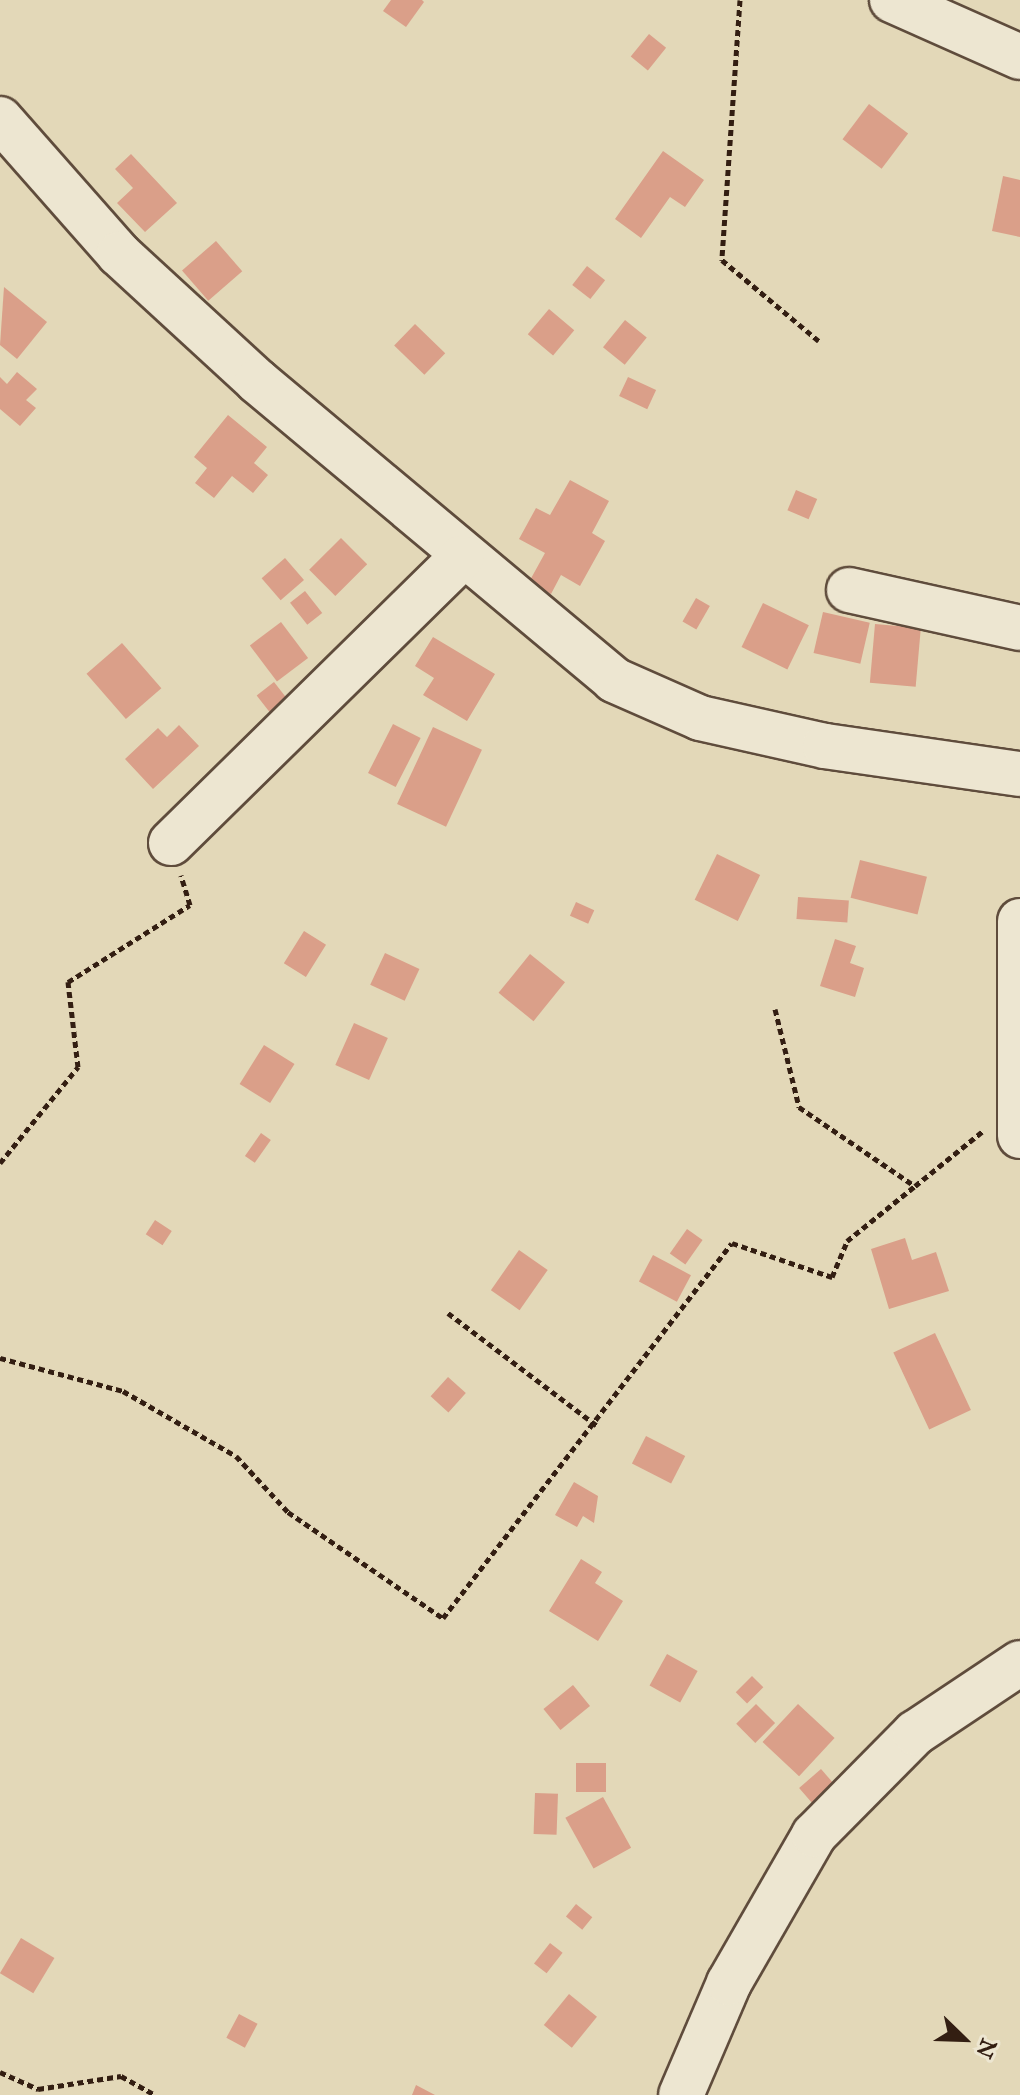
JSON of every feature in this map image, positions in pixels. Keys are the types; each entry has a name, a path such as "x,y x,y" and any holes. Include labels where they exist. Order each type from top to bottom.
{"street":[{"path":"892,0 1020,57"},
{"path":"0,119 119,254 461,558 614,680 700,718 825,746 1020,774"},
{"path":"171,843 461,558"},
{"path":"849,590 1020,628"},
{"path":"1017,1121 1020,921"},
{"path":"681,2095 729,1983 814,1835 915,1733 1020,1663"}],"path":[{"path":"740,0 722,260 819,341"},
{"path":"0,1163 78,1067 68,982 190,905 171,843"},
{"path":"775,1009 799,1107 915,1186"},
{"path":"0,1358 123,1391 236,1456 288,1512 443,1618 596,1425 732,1243 832,1277 847,1241 915,1186 1017,1121"},
{"path":"448,1313 596,1425"},
{"path":"0,2072 38,2089 121,2076 155,2095"}],"building":[{"path":"391,0 424,2 406,27 383,11"},
{"path":"649,34 666,48 648,70 631,57"},
{"path":"869,104 908,133 882,169 843,139"},
{"path":"663,151 704,180 685,207 670,197 641,238 615,219"},
{"path":"131,154 177,203 145,232 117,203 133,188 115,169"},
{"path":"1003,176 1020,180 1020,237 992,231"},
{"path":"216,241 242,271 208,301 182,271"},
{"path":"587,266 605,280 590,299 572,285"},
{"path":"4,287 47,322 17,359 0,345"},
{"path":"549,309 574,330 553,355 528,334"},
{"path":"625,320 647,338 625,365 603,347"},
{"path":"415,324 445,353 424,375 394,346"},
{"path":"17,372 37,389 26,400 36,408 20,426 0,409 0,377 7,384"},
{"path":"628,377 656,390 647,409 619,396"},
{"path":"228,415 267,447 254,463 268,475 253,493 232,476 214,498 195,483 207,468 194,457"},
{"path":"570,480 609,501 592,533 605,541 580,586 561,575 551,594 529,582 545,553 519,539 536,508 550,515"},
{"path":"796,490 817,499 809,519 787,510"},
{"path":"341,538 367,564 335,596 309,570"},
{"path":"285,558 304,580 281,600 262,578"},
{"path":"305,591 322,613 307,625 290,603"},
{"path":"696,598 710,606 696,629 682,621"},
{"path":"763,603 809,625 787,669 742,647"},
{"path":"823,612 870,623 860,664 814,653"},
{"path":"281,622 308,658 277,681 250,645"},
{"path":"875,624 921,628 916,687 870,683"},
{"path":"433,637 495,674 467,721 423,695 434,678 415,666"},
{"path":"122,643 161,688 126,719 87,674"},
{"path":"274,682 294,708 277,722 257,696"},
{"path":"393,724 421,738 396,787 368,773"},
{"path":"179,725 199,746 153,789 125,759 158,728 167,737"},
{"path":"433,727 482,750 446,827 397,804"},
{"path":"717,854 760,875 738,921 695,900"},
{"path":"860,860 927,877 918,915 851,898"},
{"path":"798,897 849,901 847,923 796,919"},
{"path":"576,902 594,910 588,924 570,916"},
{"path":"304,931 326,945 306,977 284,963"},
{"path":"835,939 856,946 850,963 864,968 855,997 820,986"},
{"path":"385,953 419,969 405,1001 370,985"},
{"path":"530,954 565,982 534,1021 499,993"},
{"path":"354,1023 388,1038 369,1080 335,1065"},
{"path":"264,1045 295,1064 270,1103 240,1084"},
{"path":"261,1133 271,1140 255,1163 245,1156"},
{"path":"155,1220 172,1231 163,1245 146,1234"},
{"path":"687,1229 703,1240 685,1264 670,1254"},
{"path":"905,1238 912,1260 936,1252 949,1291 889,1309 871,1249"},
{"path":"519,1250 548,1270 520,1310 491,1290"},
{"path":"653,1255 691,1275 677,1302 639,1281"},
{"path":"935,1333 971,1410 929,1429 893,1352"},
{"path":"448,1377 466,1393 448,1412 431,1396"},
{"path":"646,1436 685,1456 671,1484 632,1464"},
{"path":"574,1482 598,1496 594,1523 583,1516 577,1527 555,1515"},
{"path":"581,1559 602,1572 595,1583 623,1601 598,1641 549,1611"},
{"path":"667,1654 698,1671 680,1702 650,1685"},
{"path":"752,1676 763,1687 747,1704 736,1692"},
{"path":"573,1685 590,1706 560,1730 543,1709"},
{"path":"756,1704 775,1723 755,1743 736,1724"},
{"path":"798,1704 835,1738 799,1776 763,1742"},
{"path":"576,1763 606,1763 606,1792 576,1792"},
{"path":"821,1769 840,1791 818,1810 799,1788"},
{"path":"535,1793 558,1794 557,1835 534,1834"},
{"path":"603,1797 631,1848 594,1869 565,1818"},
{"path":"576,1904 592,1917 582,1930 566,1916"},
{"path":"21,1938 54,1958 33,1993 0,1973"},
{"path":"550,1943 563,1953 547,1973 534,1963"},
{"path":"569,1994 597,2017 572,2048 544,2025"},
{"path":"239,2014 258,2024 245,2048 226,2038"},
{"path":"416,2085 435,2095 412,2095"}]}
